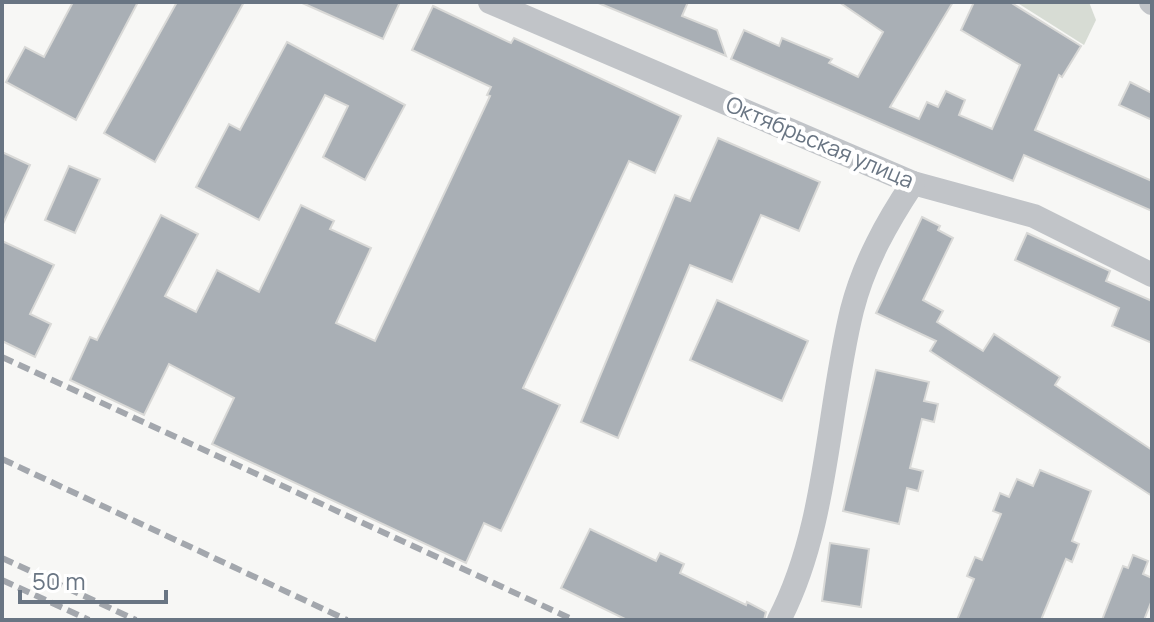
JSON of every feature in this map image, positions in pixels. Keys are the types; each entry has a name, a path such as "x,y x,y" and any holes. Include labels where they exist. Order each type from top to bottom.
{"street":[{"name":"Октябрьская улица","path":"490,2 913,183 1034,216 1152,275"},
{"path":"779,620 795,589 814,512 853,308 881,231 913,183"}],"shaded area":[{"path":"1016,2 1089,2 1096,20 1084,45"}],"building":[{"path":"73,2 138,2 76,120 6,82 25,47 44,57"},
{"path":"177,2 244,2 155,162 104,133"},
{"path":"300,2 400,2 383,39"},
{"path":"596,2 688,2 682,16 717,30 726,56"},
{"path":"839,2 953,2 890,107 919,119 927,102 938,107 946,91 965,100 959,115 992,129 1020,65 961,30 974,2 1010,2 1081,46 1062,77 1059,75 1035,130 1152,181 1152,211 1024,155 1013,181 731,59 744,30 779,46 782,38 832,59 829,63 858,77 883,32"},
{"path":"433,6 511,43 514,38 681,116 655,173 629,161 523,388 560,405 501,531 484,523 466,563 212,444 234,398 169,364 144,415 70,380 90,337 97,340 161,215 198,234 165,296 196,312 217,270 259,292 301,205 334,221 330,229 371,248 336,323 375,341 490,96 487,95 491,87 412,50"},
{"path":"287,42 405,105 365,180 323,157 348,106 325,95 259,220 196,187 229,124 240,130"},
{"path":"1130,82 1152,93 1152,120 1119,105"},
{"path":"718,138 820,182 799,231 761,215 732,282 690,265 618,438 581,422 675,195 690,201"},
{"path":"2,152 30,165 2,226"},
{"path":"69,166 100,179 75,233 45,220"},
{"path":"922,217 940,226 938,230 953,238 923,300 943,311 937,322 983,351 994,334 1060,377 1055,385 1152,450 1152,496 930,351 936,341 876,313"},
{"path":"1027,233 1110,271 1106,281 1152,301 1152,343 1112,326 1119,308 1015,260"},
{"path":"2,241 54,265 30,314 51,324 35,357 2,341"},
{"path":"717,300 808,341 782,401 690,360"},
{"path":"876,370 929,382 924,401 938,404 934,422 922,419 910,468 923,471 918,491 907,488 899,524 843,511"},
{"path":"1040,470 1091,491 1072,541 1079,544 1072,562 1066,559 1041,620 957,620 974,579 967,576 975,557 982,560 1001,514 993,511 1000,493 1009,497 1017,479 1033,486"},
{"path":"590,529 656,561 660,553 684,564 680,573 766,612 764,620 627,620 561,588"},
{"path":"830,543 869,549 861,607 822,601"},
{"path":"1133,555 1148,561 1143,574 1152,578 1152,600 1144,620 1102,620 1123,566 1128,568"}],"railway":[{"path":"2,357 574,620"},
{"path":"2,459 347,620"},
{"path":"2,558 136,620"},
{"path":"2,580 89,620"}]}
